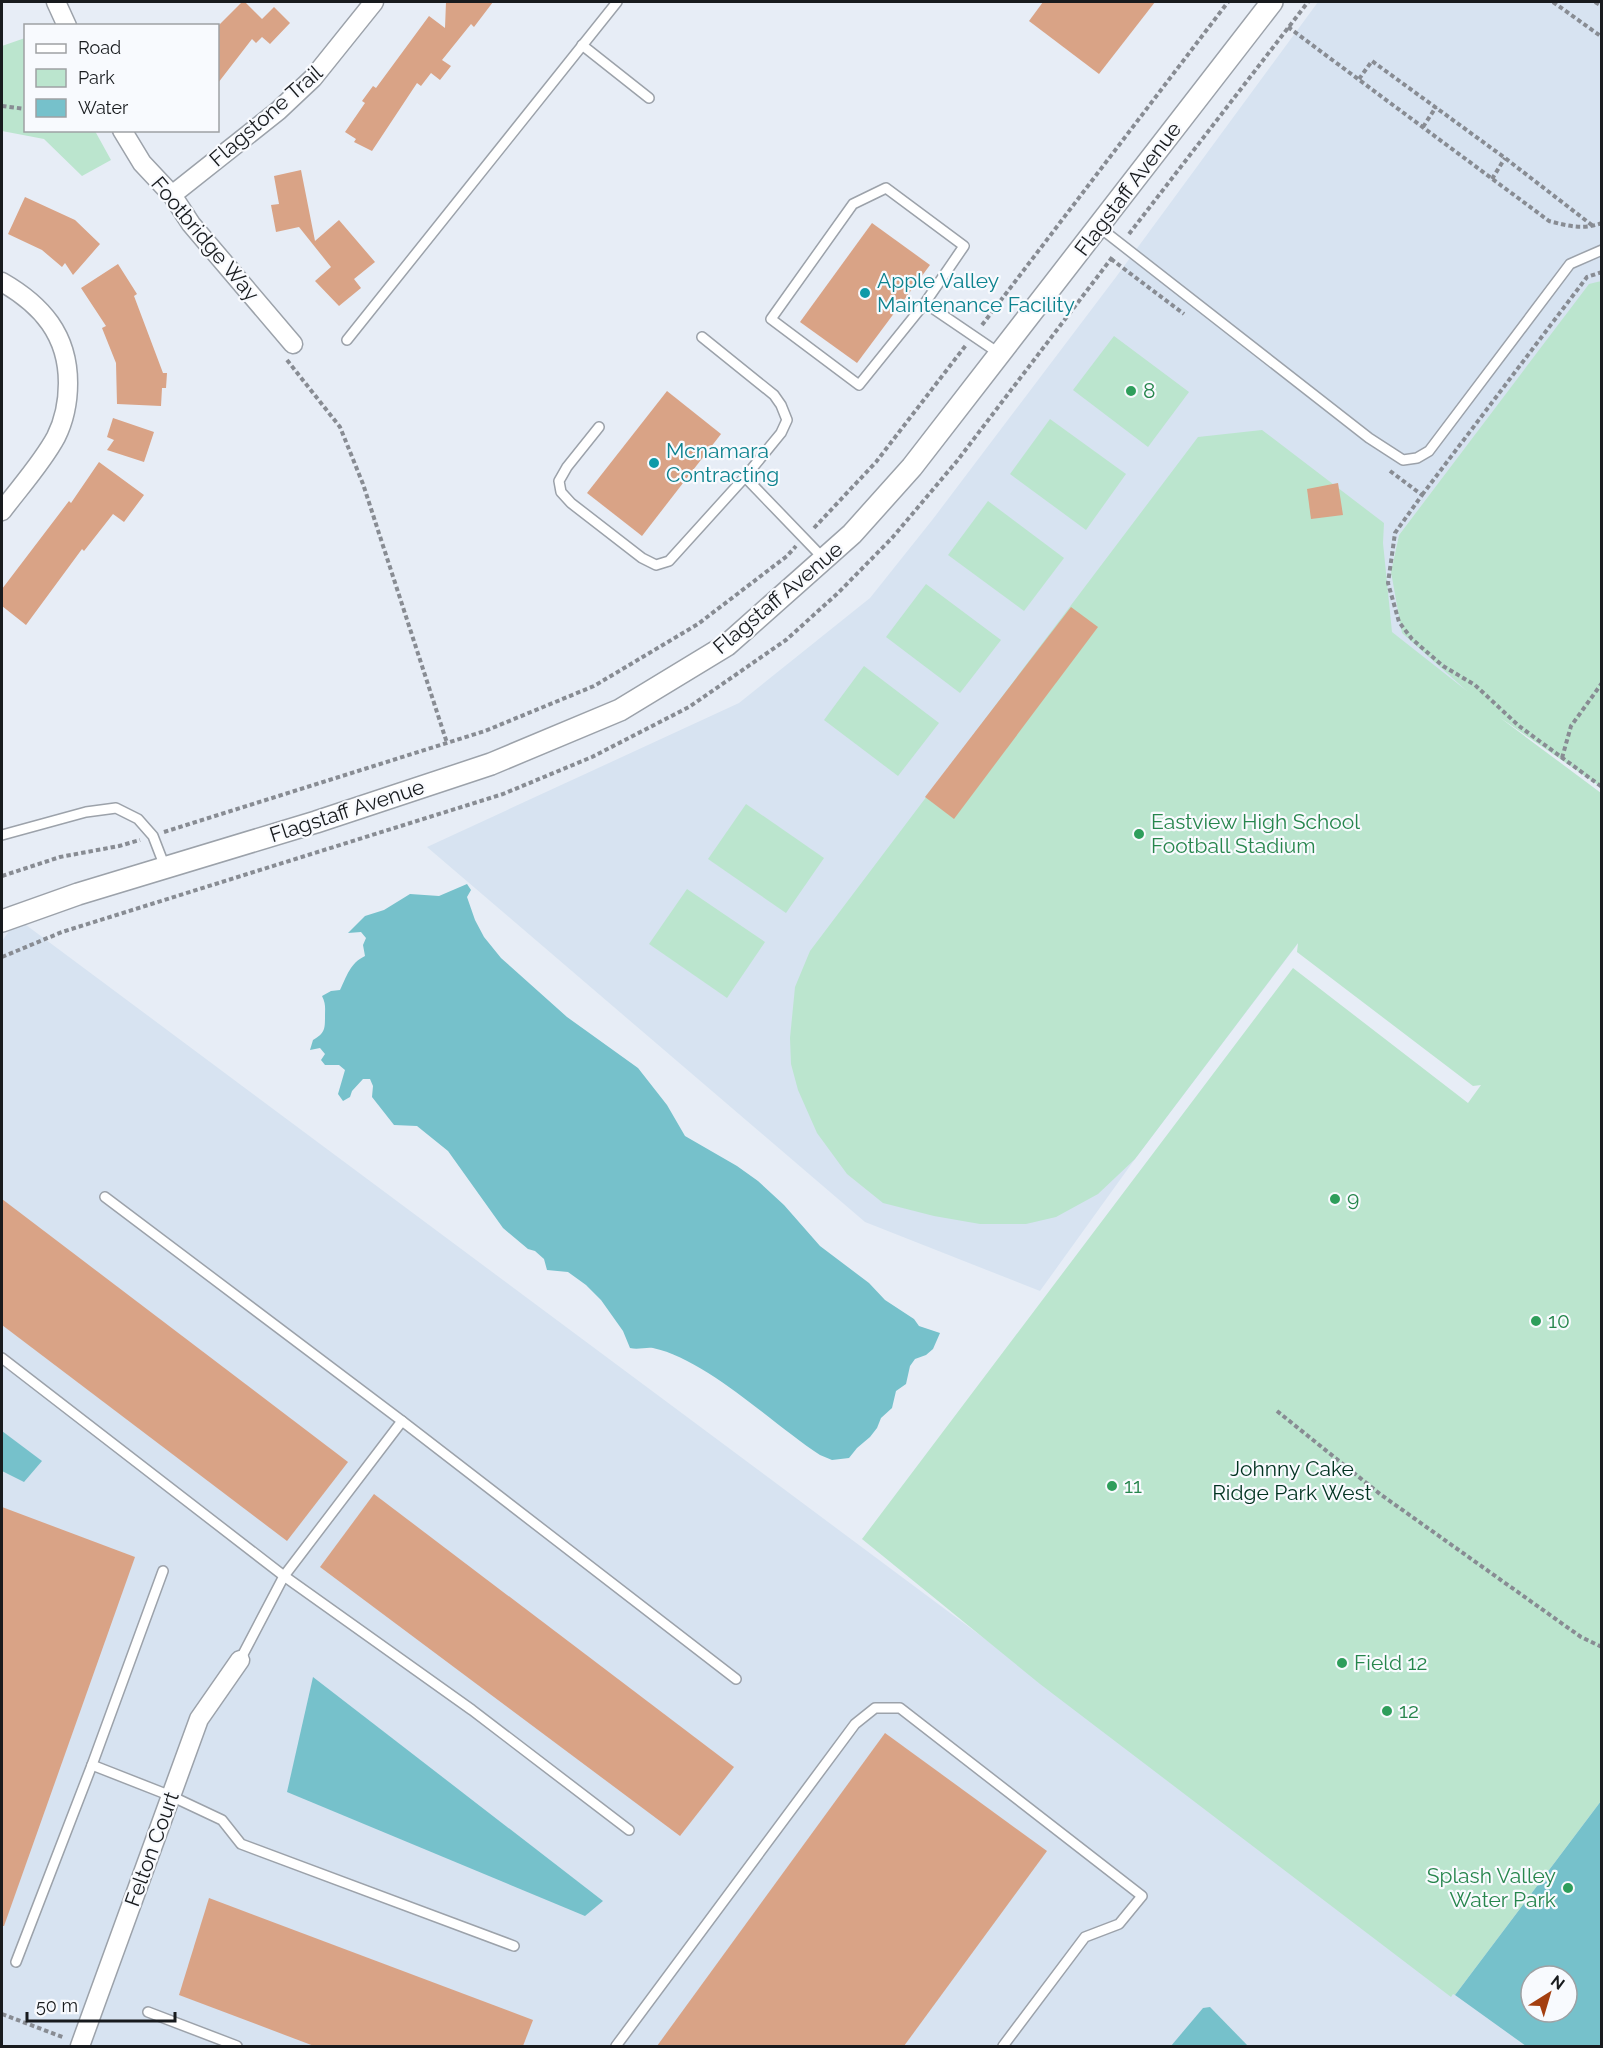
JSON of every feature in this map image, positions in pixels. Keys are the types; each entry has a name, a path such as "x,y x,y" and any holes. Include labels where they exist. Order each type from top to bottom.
{"street":[{"path":"56,2 66,24"},
{"name":"Flagstone Trail","path":"172,195 278,111 313,78 374,2"},
{"name":"Flagstaff Avenue","path":"2,921 78,894 316,822 490,764 620,710 727,645 852,534 912,467 1272,2"},
{"name":"Footbridge Way","path":"123,132 141,163 172,195 191,224 290,352"},
{"path":"2,282 26,296 47,317 63,349 68,372 68,400 60,428 45,453 2,511"},
{"name":"Felton Court","path":"80,2045 199,1719 240,1660"}],"lane":[{"path":"346,340 617,2"},
{"path":"582,45 649,99"},
{"path":"886,188 964,246 925,303 859,385 771,319 853,204 886,188"},
{"path":"1099,227 1369,438 1403,460 1418,458 1429,451 1570,264 1602,250"},
{"path":"925,303 1000,354"},
{"path":"599,427 567,467 559,481 561,492 571,503 642,558 656,565 669,561 782,433 787,420 782,405 774,395 702,337"},
{"path":"745,477 824,559"},
{"path":"2,836 86,812 116,808 138,819 153,836 165,867"},
{"path":"105,1197 402,1421 736,1679"},
{"path":"2,1359 284,1576 472,1710 629,1830"},
{"path":"240,1660 284,1576 402,1421"},
{"path":"16,1962 92,1765 163,1571"},
{"path":"615,2046 855,1724 875,1708 900,1708 1142,1896 1119,1924 1085,1937 1003,2046"},
{"path":"92,1765 171,1796 222,1820 241,1845 514,1946"},
{"path":"148,2012 237,2046"}],"path":[{"path":"2,876 60,858 119,846 153,836 485,731 594,687 698,624 787,556 876,462 1228,2"},
{"path":"2,957 62,932 503,794 592,757 689,707 786,639 838,593 892,537 957,461 1308,2"},
{"path":"1553,2 1602,37"},
{"path":"1595,2 1602,6"},
{"path":"1288,27 1549,221 1577,228 1602,223"},
{"path":"1359,79 1372,61 1505,158 1593,226"},
{"path":"2,106 24,109"},
{"path":"1423,127 1436,107"},
{"path":"1492,179 1505,158"},
{"path":"1111,258 1186,316"},
{"path":"1602,272 1587,277 1395,533 1388,583 1399,622 1412,639 1475,686 1519,726 1602,787"},
{"path":"290,352 340,427 363,484 447,743"},
{"path":"1385,467 1422,495"},
{"path":"1562,758 1571,726 1602,683"},
{"path":"1277,1411 1380,1494 1581,1636 1602,1647"},
{"path":"2,2014 80,2045"}],"shaded area":[{"path":"1318,2 1601,2 1601,281 1589,285 1399,535 1391,572 1480,703 1135,1159 1040,1291 865,1222 427,847 739,703 870,598 933,519 1116,277"},
{"path":"18,919 1532,2046 2,2046 2,941"}],"green space":[{"path":"24,38 24,132 96,132 111,160 82,176 44,139 2,131 2,46"},
{"name":"Johnny Cake Ridge Park West","path":"1601,281 1601,787 1499,717 1601,793 1601,1801 1455,1995 1451,1997 1040,1684 862,1539 1293,968 1468,1103 1481,1085 1473,1086 1297,952 1298,943 1135,1159 1098,1194 1056,1217 1026,1224 980,1224 934,1216 883,1203 847,1174 817,1133 798,1090 791,1064 790,1038 795,987 810,951 1198,437 1262,430 1384,523 1383,543 1392,632 1467,691 1402,633 1391,572 1399,535 1589,284"},
{"name":"8","path":"1114,336 1189,392 1148,447 1073,390"},
{"path":"1050,419 1126,474 1086,530 1010,474"},
{"path":"988,501 1064,558 1024,611 948,555"},
{"path":"926,584 1001,640 960,693 886,637"},
{"path":"864,666 939,723 898,776 824,720"},
{"path":"746,804 824,858 786,913 708,859"},
{"path":"687,889 765,942 727,998 649,944"}],"water":[{"path":"467,884 471,890 467,897 475,920 484,937 501,958 567,1017 638,1068 667,1105 685,1136 758,1181 784,1205 820,1246 869,1283 885,1300 914,1319 919,1326 940,1333 933,1349 926,1355 915,1359 910,1366 906,1384 896,1391 892,1408 881,1418 870,1437 849,1458 832,1460 820,1455 696,1365 653,1348 630,1348 623,1331 601,1300 586,1285 568,1272 547,1270 544,1259 503,1228 448,1151 417,1126 394,1125 372,1097 373,1086 370,1079 363,1079 352,1091 350,1097 343,1101 338,1094 345,1070 339,1065 325,1065 321,1060 325,1054 320,1048 310,1050 313,1040 322,1033 324,1027 325,1006 322,996 331,991 340,990 352,966 365,956 363,945 366,938 361,932 348,933 365,916 384,910 410,894 439,896"},
{"path":"2,1431 42,1461 24,1482 2,1471"},
{"path":"313,1677 603,1901 585,1916 287,1792"},
{"name":"Splash Valley Water Park","path":"1601,1801 1601,2046 1526,2046 1455,1995"},
{"path":"1210,2007 1248,2046 1171,2046 1203,2008"}],"building":[{"path":"242,2 245,2 262,19 274,7 290,23 270,44 262,37 256,43 252,39 219,82 219,25"},
{"path":"446,2 493,2 474,27 471,24 442,60 451,66 440,80 431,73 421,86 417,83 372,151 354,142 356,139 345,132 365,103 362,101 373,86 376,88 429,16 445,28"},
{"path":"1043,2 1155,2 1099,74 1029,21"},
{"path":"301,170 315,241 339,220 375,262 354,279 361,288 339,306 315,281 331,267 299,227 276,232 271,205 279,204 274,176"},
{"path":"25,197 75,220 100,244 73,275 65,263 62,267 42,250 8,234"},
{"name":"Apple Valley Maintenance Facility","path":"872,223 930,265 857,363 800,322"},
{"path":"118,264 137,294 134,296 163,373 167,373 166,388 162,388 161,406 117,404 116,363 102,328 106,326 81,288"},
{"name":"Mcnamara Contracting","path":"667,391 721,434 642,536 587,493"},
{"path":"113,418 154,432 144,462 107,450 114,440 107,437"},
{"path":"99,462 144,495 124,522 113,514 84,551 82,549 26,625 2,606 2,589 69,501 71,503"},
{"path":"1338,483 1343,515 1311,519 1307,489"},
{"path":"1071,607 1098,627 954,819 925,797"},
{"path":"2,1199 348,1462 287,1541 2,1325"},
{"path":"374,1494 734,1767 680,1836 320,1567"},
{"path":"2,1507 135,1557 4,1926 2,1926"},
{"path":"885,1733 1047,1851 904,2046 657,2046"},
{"path":"209,1898 533,2020 523,2046 314,2046 179,1995"}],"place":[{"name":"Apple Valley Maintenance Facility","path":"865,293"},
{"name":"8","path":"1131,391"},
{"name":"Mcnamara Contracting","path":"654,463"},
{"name":"Eastview High School Football Stadium","path":"1139,834"},
{"name":"9","path":"1335,1199"},
{"name":"10","path":"1536,1321"},
{"name":"11","path":"1112,1486"},
{"name":"Field 12","path":"1342,1663"},
{"name":"12","path":"1387,1711"},
{"name":"Splash Valley Water Park","path":"1568,1888"}]}
